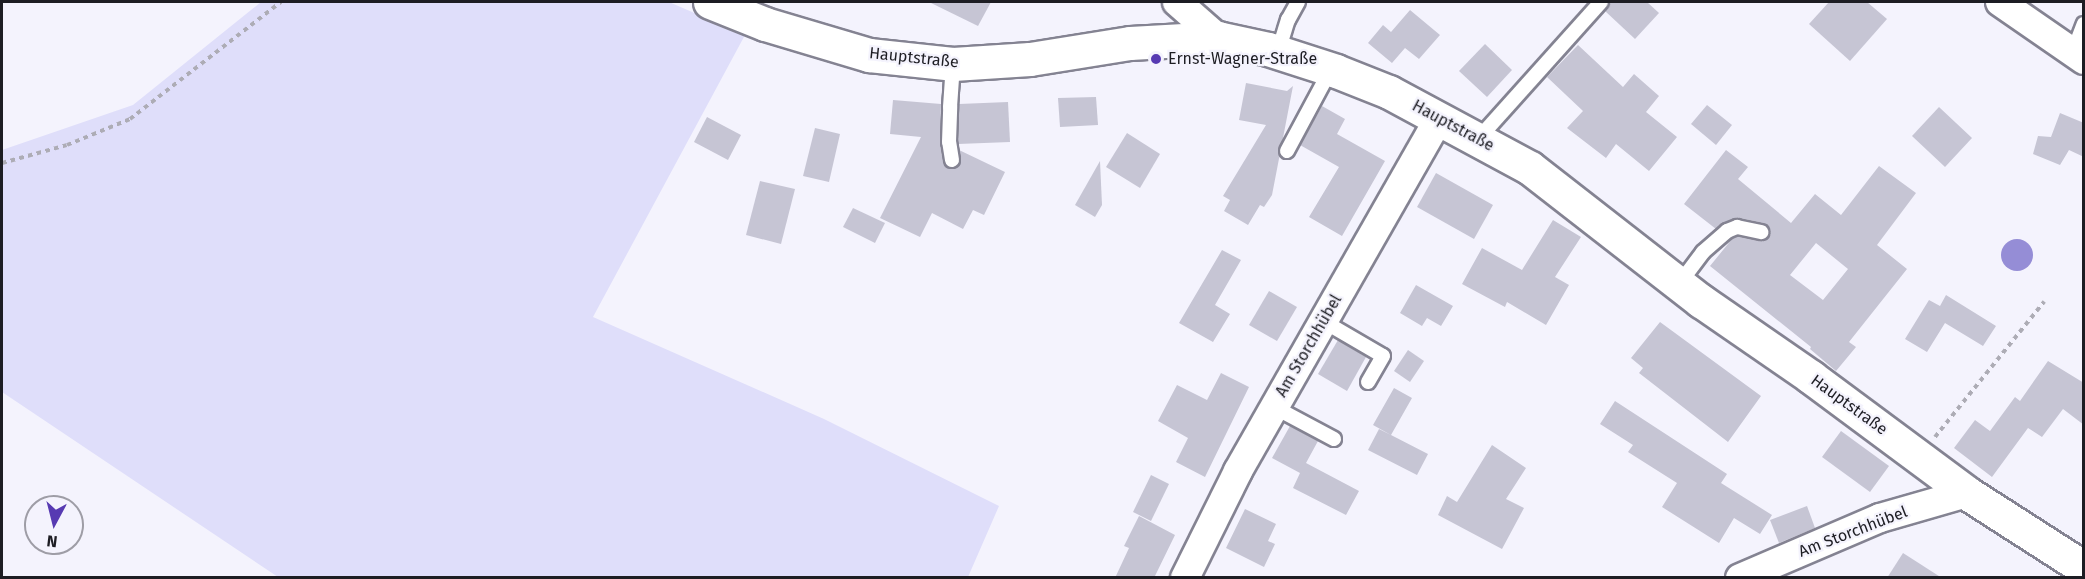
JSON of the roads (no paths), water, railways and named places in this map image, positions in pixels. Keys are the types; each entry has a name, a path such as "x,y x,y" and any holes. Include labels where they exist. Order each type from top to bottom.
{"street":[{"name":"Hauptstraße","path":"710,2 765,24 869,55 953,64 1030,59 1130,43 1218,38 1278,52 1331,69 1389,92 1530,168 1679,284 1967,493 2084,568"},
{"path":"1177,2 1218,38"},
{"path":"2000,2 2078,56"},
{"name":"Am Storchhübel","path":"1185,578 1238,471 1439,119"},
{"name":"Am Storchhübel","path":"1740,578 1880,518 1967,493"}],"lane":[{"path":"1278,52 1288,20 1298,2"},
{"path":"1478,139 1601,2"},
{"path":"2078,56 2084,24"},
{"path":"952,160 950,107 953,64"},
{"path":"1287,151 1331,69"},
{"path":"1679,284 1704,252 1726,231 1737,227 1761,232"},
{"path":"1323,321 1383,356 1368,382"},
{"path":"1274,407 1334,439"}],"place":[{"name":"Ernst-Wagner-Straße","path":"1156,59"}]}
